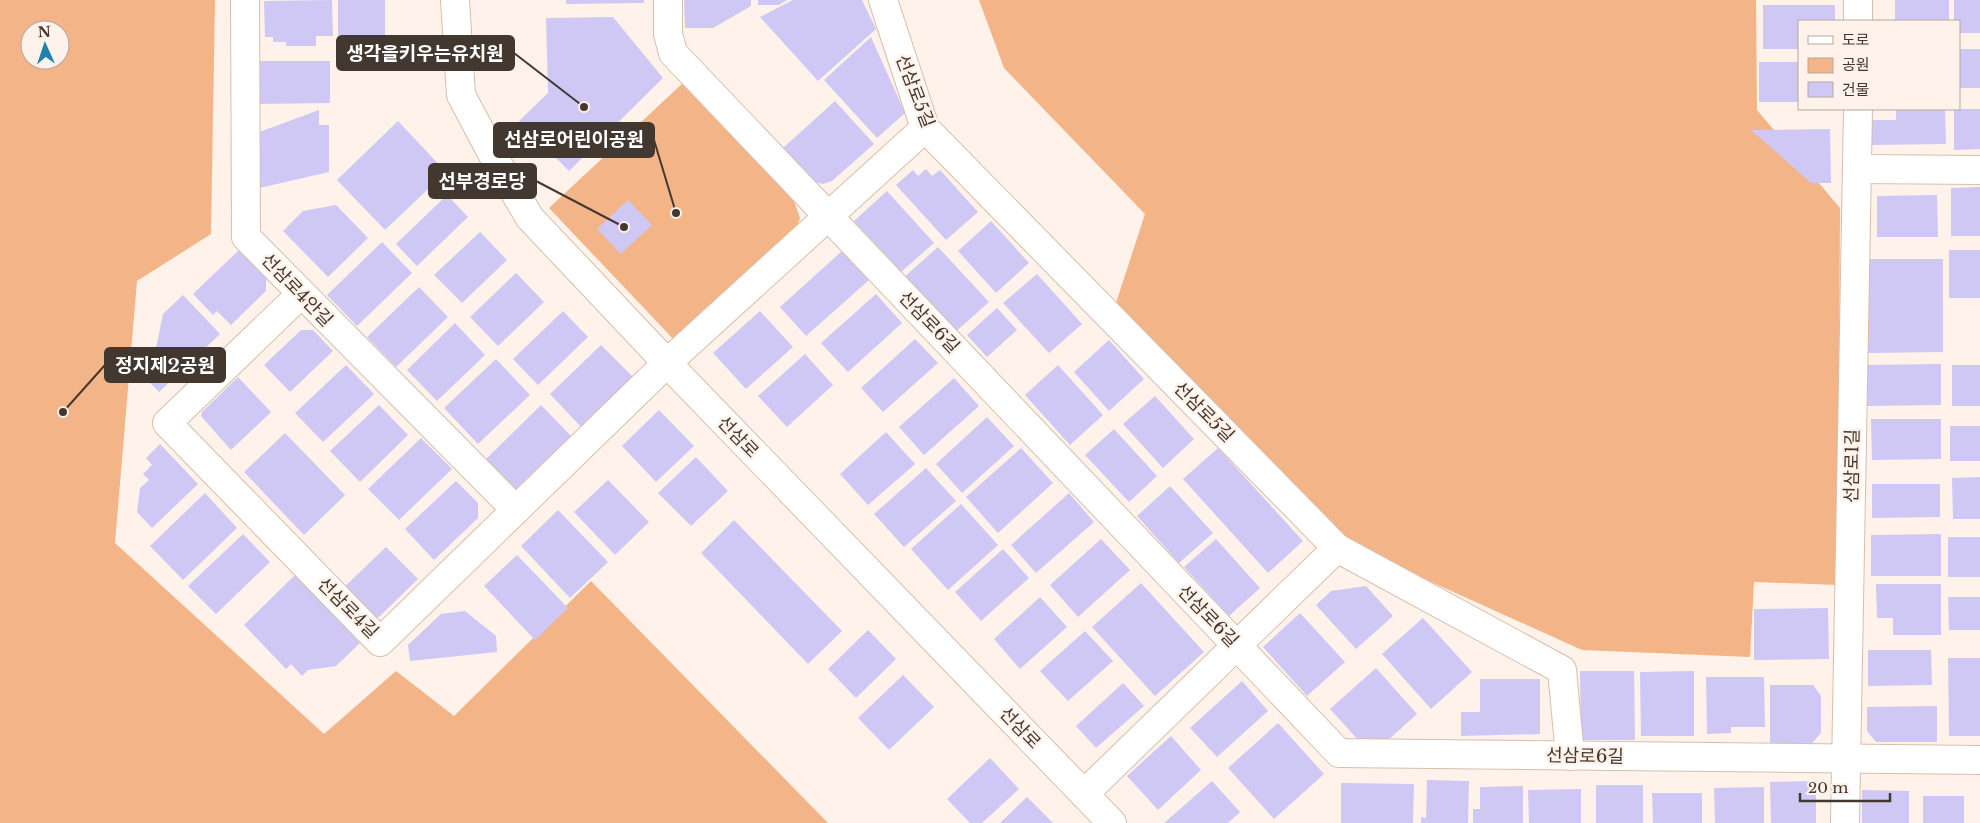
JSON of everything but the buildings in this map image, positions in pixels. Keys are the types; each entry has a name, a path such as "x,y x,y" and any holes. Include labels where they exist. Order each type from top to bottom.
{"street":[{"name":"선삼로4안길","path":"245,0 246,237 516,510"},
{"name":"선삼로","path":"455,0 461,95 496,161 530,218 667,364 1112,823"},
{"name":"선삼로6길","path":"668,0 668,34 673,53 1339,753 1980,760"},
{"name":"선삼로5길","path":"882,0 925,128 1337,548 1562,670 1570,756"},
{"path":"1858,0 1858,20"},
{"name":"선삼로1길","path":"1845,823 1858,110"},
{"name":"선삼로4길","path":"301,294 167,423 380,642 667,364 830,217 925,128"},
{"path":"1857,168 1980,170"},
{"path":"1084,794 1337,548"}],"green space":[{"path":"0,0 215,0 211,234 137,281 115,543 324,734 396,671 454,716 591,581 828,823 0,823"},
{"path":"979,0 1756,0 1757,110 1840,208 1838,585 1754,582 1750,657 1582,650 1356,548 1115,306 1145,214 1004,68"},
{"path":"684,82 793,198 800,218 793,238 679,345 549,208"}],"place":[{"name":"생각을키우는유치원","path":"584,107"},
{"name":"선삼로어린이공원","path":"676,213"},
{"name":"선부경로당","path":"624,227"},
{"name":"정지제2공원","path":"63,412"}]}
